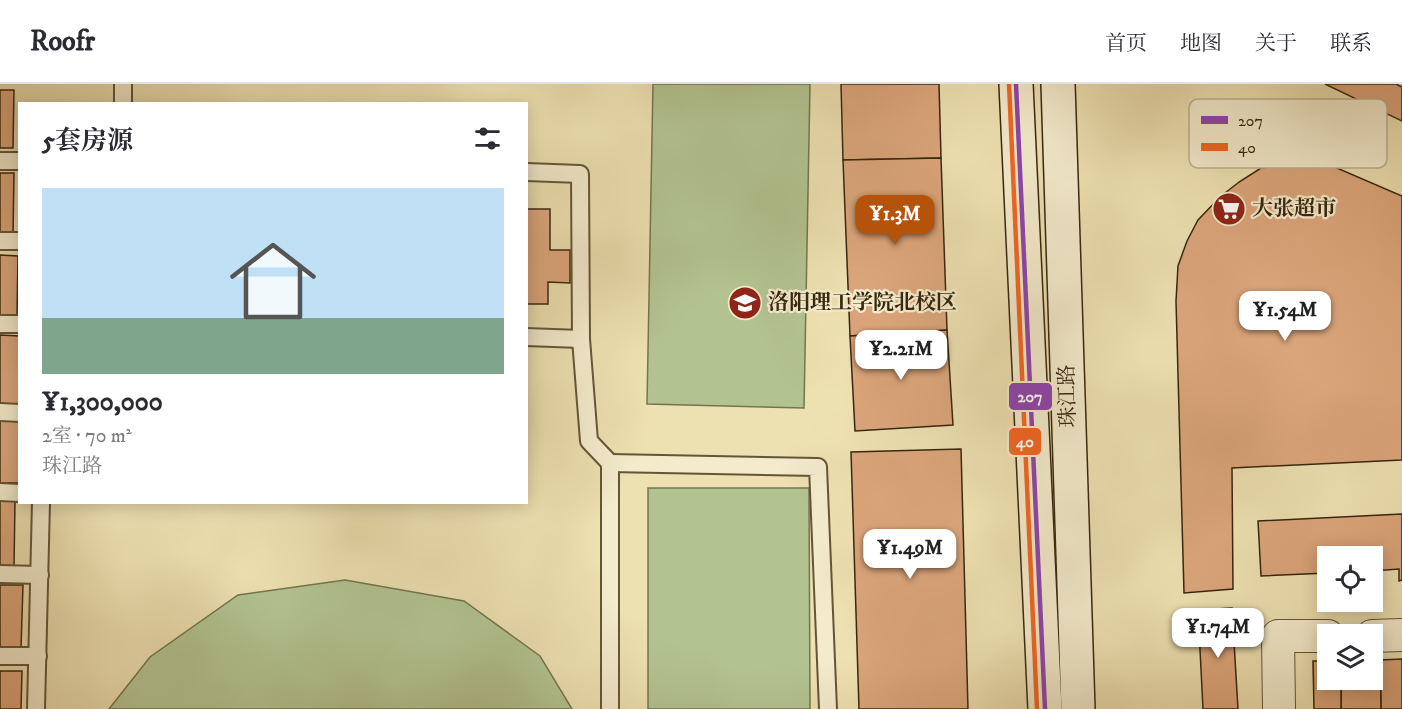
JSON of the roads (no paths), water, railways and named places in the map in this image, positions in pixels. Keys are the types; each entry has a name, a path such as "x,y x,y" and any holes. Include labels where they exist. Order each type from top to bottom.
{"main road":[{"name":"珠江路","path":"1016,84 1045,709"},
{"name":"珠江路","path":"1058,84 1078,709"}],"street":[{"path":"1383,636 1402,635"},
{"path":"1279,709 1278,636 1317,636"}],"lane":[{"path":"123,84 123,102"},
{"path":"0,161 18,161"},
{"path":"528,172 580,174 581,339 589,441 610,464 610,709"},
{"path":"0,241 18,241"},
{"path":"0,324 18,324"},
{"path":"528,337 581,339"},
{"path":"0,412 18,412"},
{"path":"610,464 818,467 828,709"},
{"path":"0,492 18,493"},
{"path":"36,709 42,504"},
{"path":"0,574 40,575"},
{"path":"0,656 38,656"}],"place":[{"name":"大张超市","path":"1229,209"},
{"name":"洛阳理工学院北校区","path":"745,303"}]}
